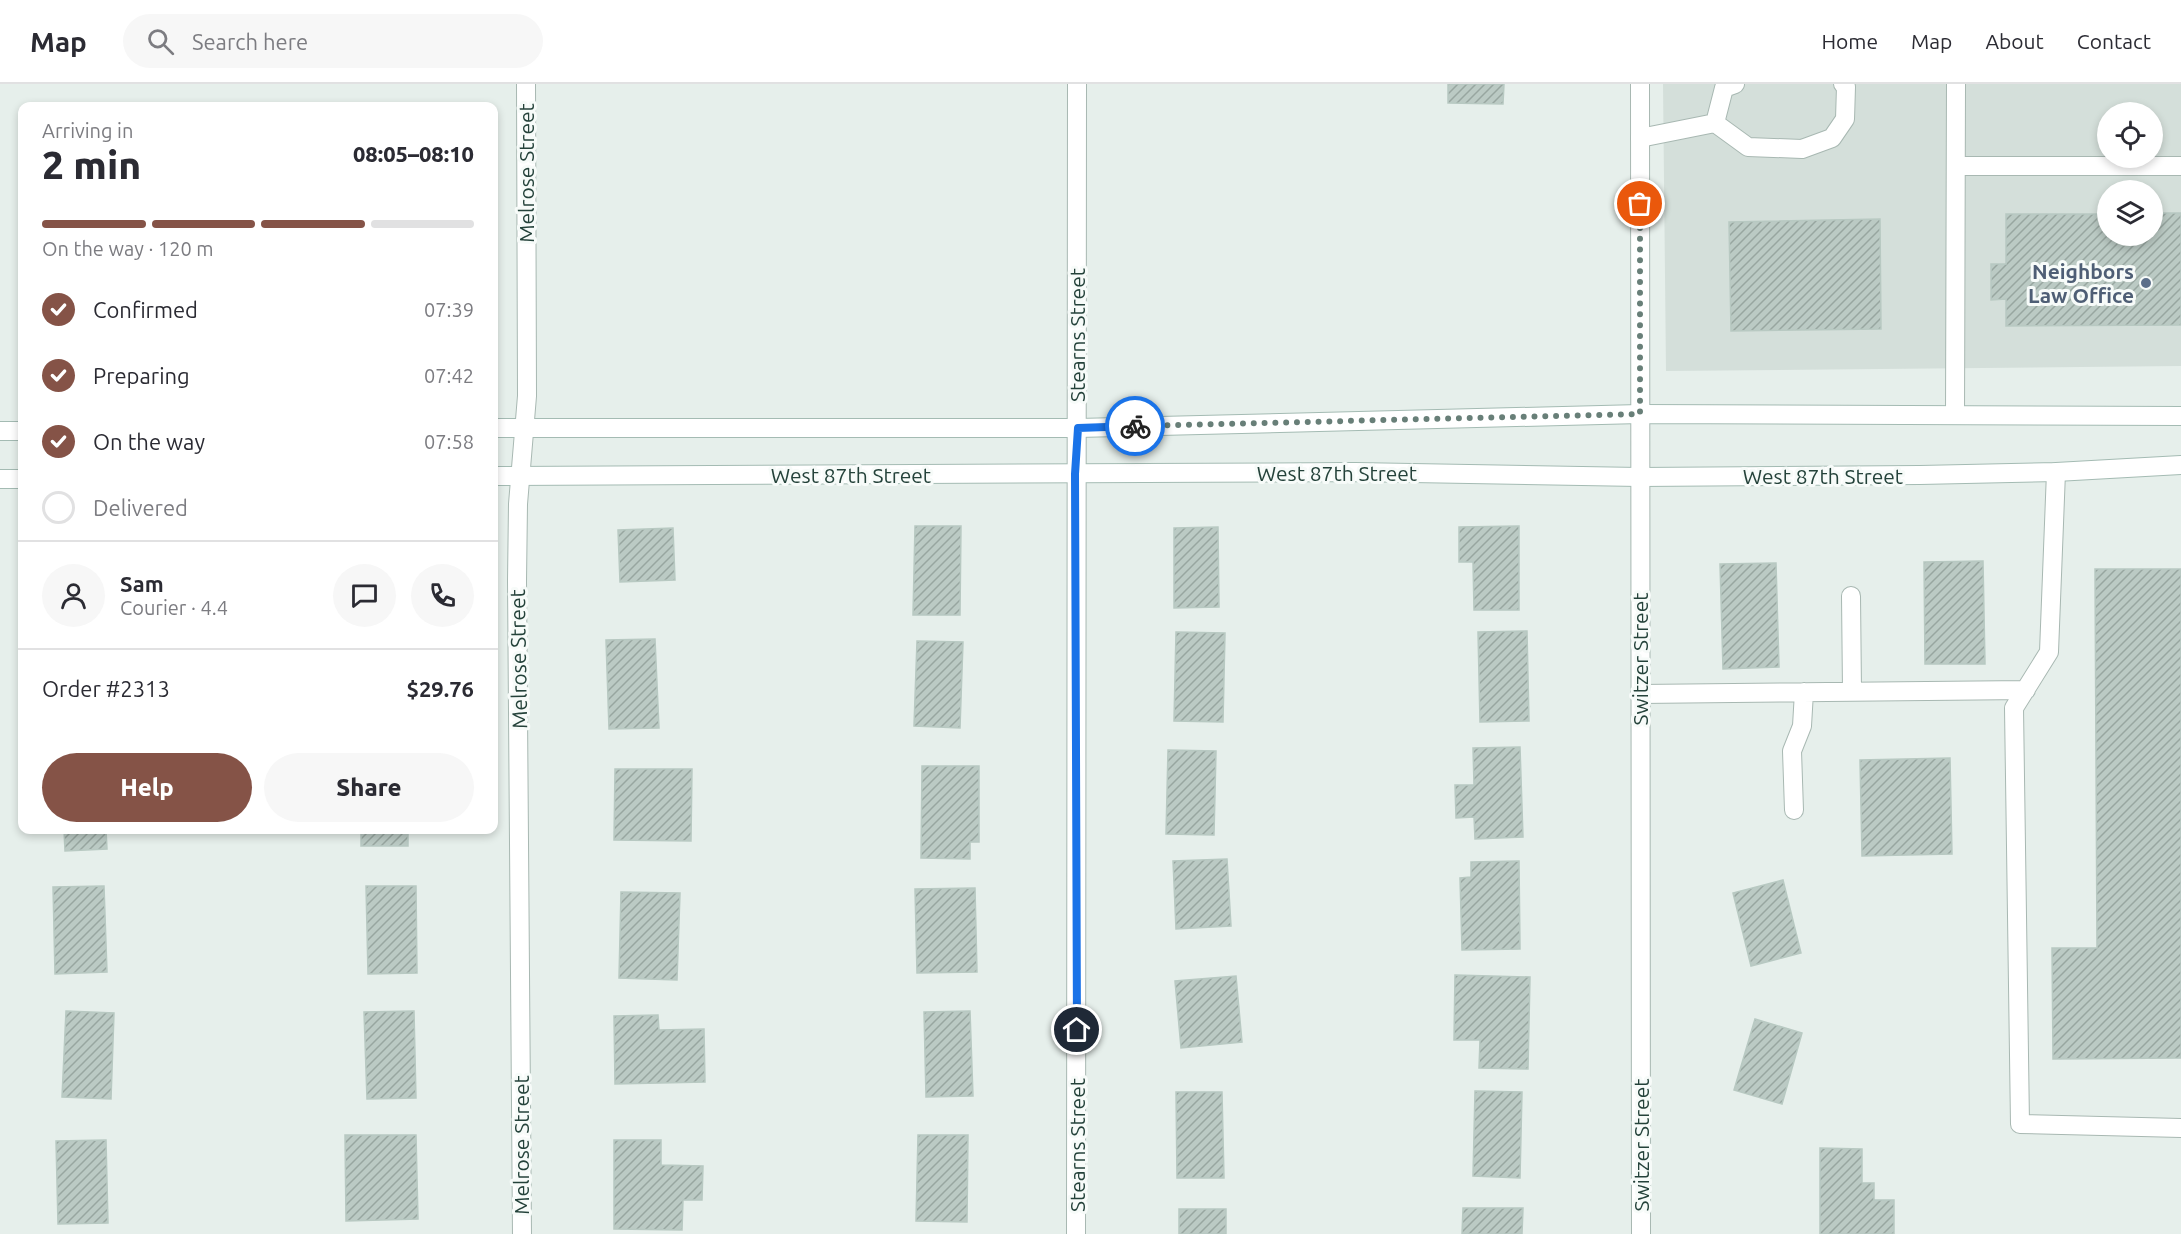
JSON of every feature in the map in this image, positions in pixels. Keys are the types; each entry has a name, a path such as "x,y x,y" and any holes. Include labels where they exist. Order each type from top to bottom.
{"street":[{"name":"Melrose Street","path":"522,1234 517,581 520,476 527,396 526,84"},
{"name":"Stearns Street","path":"1076,1234 1077,84"},
{"name":"Switzer Street","path":"1640,84 1641,1234"},
{"path":"1715,123 1724,88 1735,84"},
{"path":"1640,138 1715,123 1748,147 1802,149 1832,138 1845,118 1846,87 1843,84"},
{"path":"1955,415 1956,84"},
{"path":"1956,166 2181,166"},
{"path":"498,428 1078,428 1640,414 2181,416"},
{"path":"0,431 18,431"},
{"name":"West 87th Street","path":"498,476 1355,472 1639,477 1920,476 2181,465"},
{"path":"2056,472 2049,651 2014,708 2020,1124 2181,1128"},
{"path":"0,479 18,479"},
{"path":"1851,596 1852,691"},
{"path":"1640,694 2026,690"},
{"path":"1794,810 1792,751 1802,726 1804,692"}],"shaded area":[{"path":"1663,84 2181,84 2181,366 1666,371"}],"building":[{"path":"1448,84 1504,84 1503,104 1448,103"},
{"path":"2163,213 2181,213 2181,325 2006,326 2006,299 1991,300 1991,264 2006,264 2006,214 2097,214 2097,246 2163,246"},
{"path":"1880,219 1881,329 1731,331 1729,222"},
{"path":"915,526 961,526 960,615 913,615"},
{"path":"1519,526 1519,610 1474,610 1473,562 1459,562 1459,527"},
{"path":"1218,527 1219,607 1174,608 1174,528"},
{"path":"673,528 675,580 620,582 618,530"},
{"path":"1983,561 1985,664 1925,664 1924,562"},
{"path":"1776,563 1779,667 1723,669 1720,564"},
{"path":"2095,569 2181,569 2181,1058 2053,1059 2052,948 2097,948"},
{"path":"1527,631 1529,721 1480,722 1478,632"},
{"path":"1176,632 1225,633 1223,722 1174,721"},
{"path":"655,639 659,728 609,729 606,640"},
{"path":"917,641 963,642 960,728 914,726"},
{"path":"1520,747 1523,837 1475,839 1474,817 1456,818 1455,785 1474,785 1473,748"},
{"path":"1168,750 1216,751 1214,835 1166,834"},
{"path":"1950,758 1952,854 1862,856 1860,760"},
{"path":"922,766 979,766 979,842 970,842 970,859 921,858"},
{"path":"615,769 692,769 691,841 614,840"},
{"path":"64,834 106,834 107,849 65,851"},
{"path":"361,834 408,834 408,846 361,846"},
{"path":"1227,859 1231,926 1176,929 1173,861"},
{"path":"1519,861 1520,949 1462,950 1460,878 1471,877 1471,862"},
{"path":"1783,880 1801,953 1751,966 1733,893"},
{"path":"104,886 107,972 55,974 53,887"},
{"path":"366,886 416,886 417,973 368,974"},
{"path":"975,888 977,972 917,973 915,889"},
{"path":"621,892 680,893 677,980 619,978"},
{"path":"1455,975 1530,977 1528,1069 1479,1068 1480,1040 1454,1040"},
{"path":"1236,976 1242,1042 1181,1048 1175,981"},
{"path":"66,1011 114,1013 111,1099 62,1097"},
{"path":"414,1011 416,1098 367,1099 364,1012"},
{"path":"970,1011 973,1096 926,1097 924,1012"},
{"path":"658,1015 659,1030 704,1029 705,1082 615,1084 614,1016"},
{"path":"1755,1019 1802,1033 1782,1104 1734,1090"},
{"path":"1475,1091 1522,1092 1520,1178 1473,1176"},
{"path":"1176,1092 1222,1092 1224,1178 1177,1178"},
{"path":"345,1135 416,1135 418,1219 346,1221"},
{"path":"918,1135 968,1135 967,1222 916,1221"},
{"path":"106,1140 108,1223 58,1224 56,1141"},
{"path":"614,1140 661,1140 661,1165 703,1166 702,1200 683,1200 682,1230 614,1229"},
{"path":"1820,1148 1862,1149 1862,1183 1874,1183 1874,1200 1894,1200 1894,1234 1820,1234"},
{"path":"1463,1208 1523,1208 1522,1234 1462,1234"},
{"path":"1179,1209 1226,1209 1226,1234 1179,1234"}],"way so far":[{"path":"1135,426 1640,414 1640,204"}],"place":[{"name":"Neighbors Law Office","path":"2146,283"}],"route":[{"path":"1077,1030 1075,474 1078,428 1135,426"}]}
